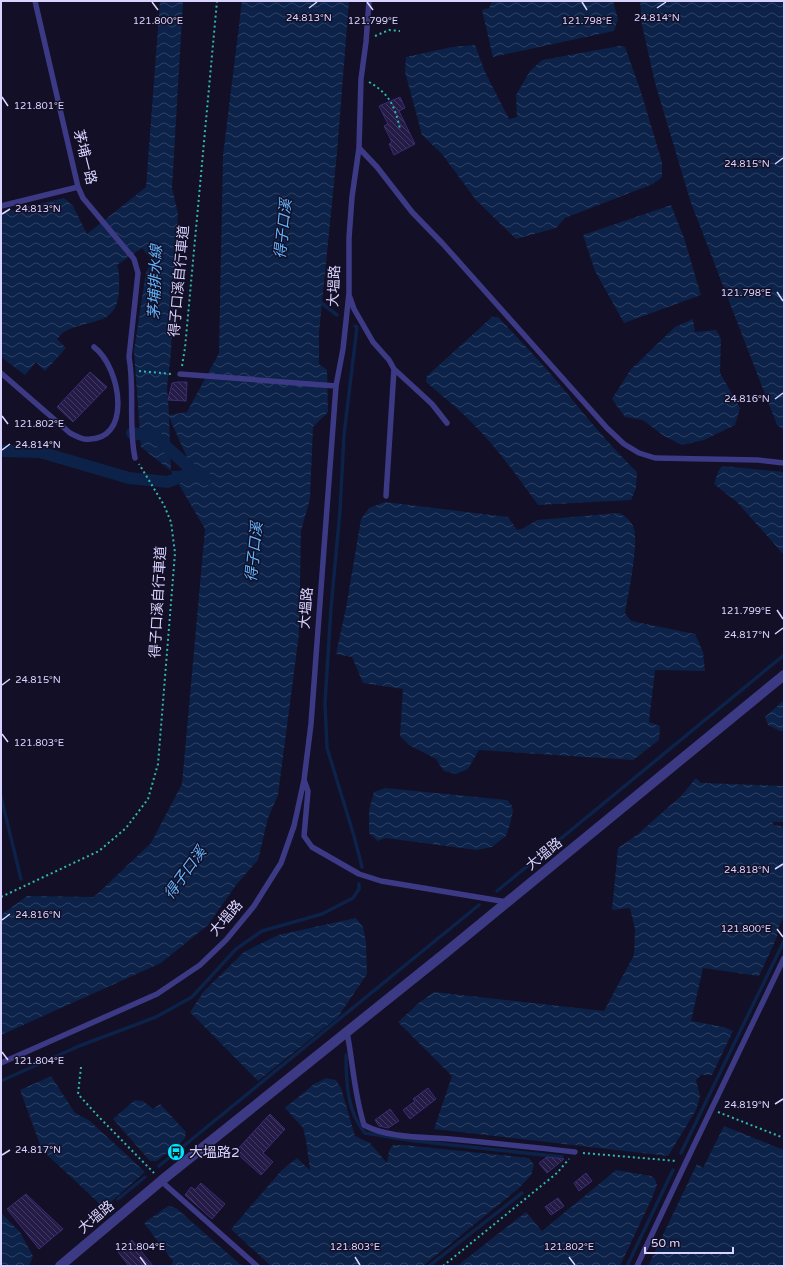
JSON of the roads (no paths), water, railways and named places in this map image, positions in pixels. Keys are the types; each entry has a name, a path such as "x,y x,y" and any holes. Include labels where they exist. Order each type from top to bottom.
{"street":[{"name":"大塭路","path":"60,1266 161,1180 508,902 784,675"}],"lane":[{"name":"茅埔一路","path":"35,1 78,187 84,198 134,259 138,273 129,357 132,371 132,445 135,458"},
{"name":"大塭路","path":"1,1063 157,994 200,965 226,940 254,906 281,863 294,826 304,780 311,724 336,386 343,349 349,293 349,238 352,197 359,148 361,79 369,1"},
{"path":"359,148 377,167 412,212 453,255 607,428 624,444 639,453 655,458 758,460 784,463"},
{"path":"1,206 78,187"},
{"path":"349,293 354,309 373,342 389,360 394,369 432,404 447,423"},
{"path":"1,373 70,433 83,439 100,438 109,431 115,422 118,411 117,384 106,359 94,347"},
{"path":"386,496 394,369"},
{"path":"180,374 336,386"},
{"path":"304,780 308,792 304,836 312,847 359,874 381,881 508,902"},
{"path":"637,1266 784,958"},
{"path":"347,1032 359,1108 364,1125 373,1130 400,1135 530,1146 575,1152"},
{"path":"161,1180 257,1266"}],"water":[{"name":"得子口溪","path":"160,1 183,1 172,188 178,213 171,353 167,387 169,415 187,412 219,353 223,155 242,1 349,1 337,153 319,333 319,364 327,370 328,412 313,427 310,499 301,531 299,634 278,795 268,818 258,860 236,885 208,925 161,963 1,1035 1,915 27,896 94,897 151,843 182,784 205,529 171,471 141,447 134,351 146,272 153,261 142,248 117,265 119,274 119,289 114,310 102,319 64,332 57,339 66,348 45,371 36,362 25,375 1,357 1,213 64,198 73,206 87,234 146,187","holes":["169,417 193,471 171,471"]},
{"path":"492,1 613,1 618,19 614,31 493,57 482,10 489,8"},
{"path":"640,1 784,1 784,430 777,425 691,203 655,83 642,25"},
{"path":"475,45 485,72 509,119 517,117 516,95 530,71 542,60 619,46 625,47 641,92 662,162 662,177 653,184 565,218 556,228 516,239 476,200 442,154 422,135 405,72 406,57 452,47"},
{"path":"671,205 684,238 701,295 624,323 595,271 583,235"},
{"path":"492,317 498,317 637,472 636,488 631,500 538,505 512,469 474,424 426,382 427,376"},
{"path":"693,319 695,332 716,330 721,339 720,373 740,408 735,425 704,440 682,445 664,436 643,420 625,417 612,399 631,369 675,327"},
{"path":"722,466 784,472 784,555 737,502 714,484 718,472"},
{"path":"385,502 508,517 517,530 524,528 537,520 619,513 627,518 633,526 635,543 633,568 625,613 631,621 695,634 703,652 705,671 655,670 649,722 660,726 659,740 633,760 479,750 468,769 456,774 444,771 436,759 409,745 400,736 403,689 363,683 352,657 336,654 346,608 361,519 369,508"},
{"path":"784,700 784,731 780,731 768,725 765,717"},
{"path":"696,778 701,783 784,786 784,822 772,822 774,825 784,827 784,917 777,930 777,937 759,976 703,968 691,1021 724,1027 733,1031 712,1075 701,1075 696,1080 700,1096 696,1110 668,1156 434,1129 452,1076 398,1022 420,1002 434,992 604,1011 634,955 635,929 630,908 612,910 618,848 638,834 682,795"},
{"path":"385,788 507,800 512,806 513,811 506,836 492,847 477,850 385,838 378,841 369,833 369,810 374,792"},
{"path":"356,918 363,927 366,942 367,974 338,1017 258,1081 190,1012 204,991 244,952 278,935"},
{"path":"51,1076 75,1113 90,1121 145,1172 104,1208 42,1150 20,1090"},
{"path":"326,1078 336,1080 341,1088 355,1136 370,1143 387,1163 389,1151 393,1145 403,1145 529,1158 534,1165 531,1175 518,1189 423,1266 271,1266 231,1229 281,1171 297,1158 310,1170 303,1128 285,1108 314,1084"},
{"path":"135,1100 143,1101 153,1109 160,1104 186,1132 185,1138 180,1143 157,1161 150,1161 113,1119"},
{"path":"724,1126 784,1150 784,1266 648,1266 697,1164 703,1168"},
{"path":"616,1170 651,1176 655,1179 657,1185 620,1266 457,1266 526,1212 542,1231"},
{"path":"168,1206 176,1208 242,1266 171,1266 173,1261 144,1223"},
{"path":"1,1213 20,1232 33,1256 28,1266 1,1266"}],"waterway":[{"path":"319,301 337,315"},
{"path":"355,326 357,327 344,435 340,511 331,608 325,703 327,748 362,867"},
{"path":"132,433 156,437"},
{"name":"茅埔排水線","path":"158,439 193,471 207,479"},
{"path":"1,451 40,452 129,478 168,482 190,473"},
{"path":"497,891 784,655"},
{"path":"1,797 21,879"},
{"path":"1,1081 79,1046 156,1017 192,997 236,949 262,931 322,914 353,898 359,889 359,884"},
{"path":"159,1166 479,905"},
{"path":"681,1153 784,941"},
{"path":"346,1055 346,1076 351,1106 354,1116 365,1133 415,1141 562,1157"},
{"path":"627,1266 673,1170"},
{"path":"118,1199 145,1177"},
{"path":"429,1266 522,1193"}],"place":[{"name":"大塭路2","path":"176,1152"}]}
